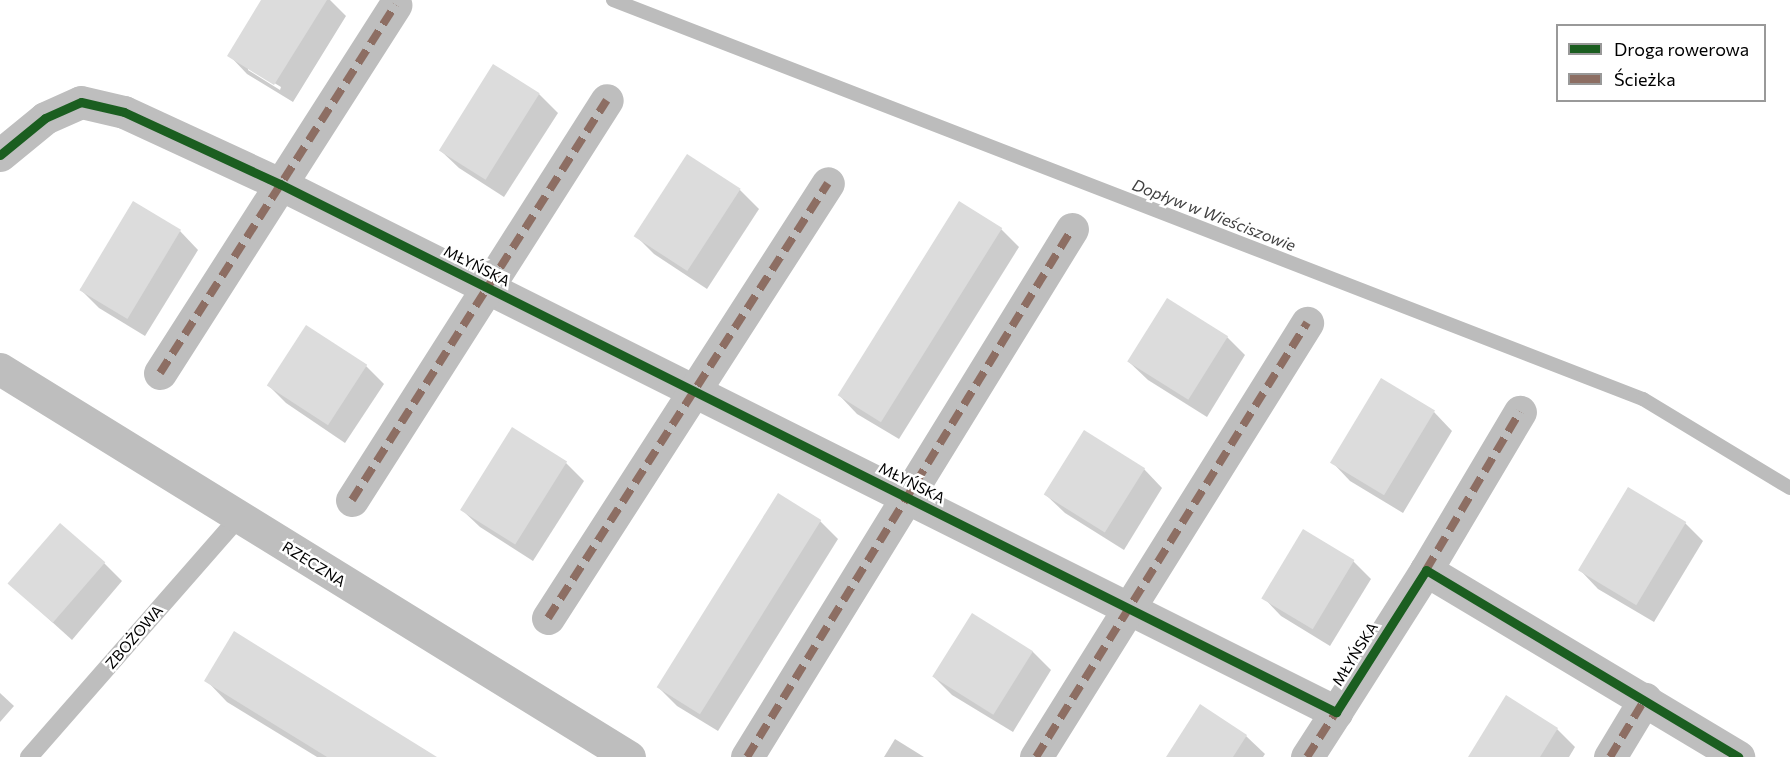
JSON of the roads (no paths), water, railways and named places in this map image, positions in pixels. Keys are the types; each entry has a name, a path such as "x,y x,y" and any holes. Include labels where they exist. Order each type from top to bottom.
{"street":[{"path":"160,373 395,5"},
{"path":"352,500 607,100"},
{"name":"MŁYŃSKA","path":"0,155 45,118 81,102 124,112 280,184 1336,712"},
{"path":"548,618 828,183"},
{"path":"747,757 1072,229"},
{"path":"1036,757 1307,323"},
{"name":"RZECZNA","path":"0,369 630,757"},
{"name":"MŁYŃSKA","path":"1307,757 1426,570 1520,412"},
{"path":"1426,570 1646,699 1738,757"},
{"path":"1610,757 1646,699"}],"lane":[{"name":"ZBOŻOWA","path":"28,757 239,517"}],"waterway":[{"name":"Dopływ w Wieściszowie","path":"613,0 1643,399 1790,488"}]}
